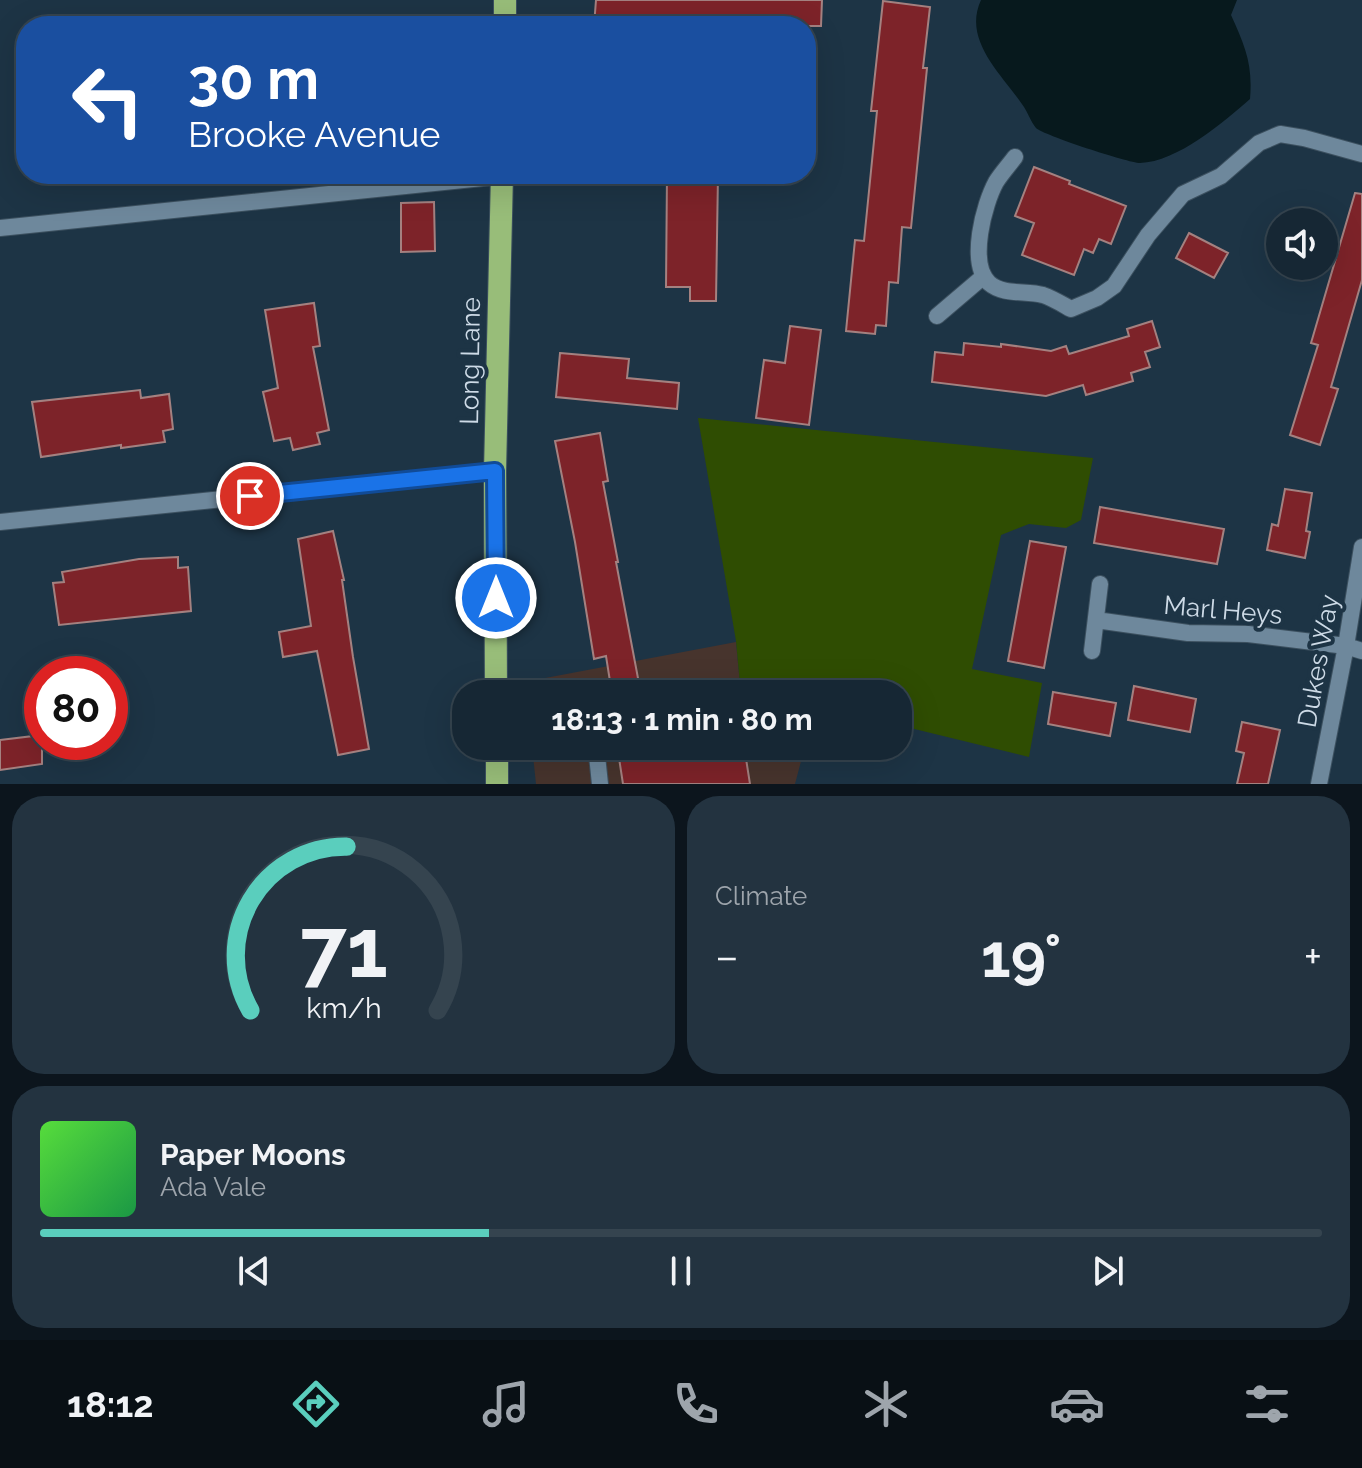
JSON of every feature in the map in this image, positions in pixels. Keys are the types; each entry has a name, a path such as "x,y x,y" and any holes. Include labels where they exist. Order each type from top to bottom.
{"highway":[{"name":"Long Lane","path":"496,680 495,471 502,184"},
{"path":"497,760 497,784"}],"street":[{"path":"1015,157 995,183 985,213 978,248 980,270 990,284 1013,293 1043,295 1071,309 1097,298 1114,286 1148,235 1183,194 1221,176 1259,143 1280,134 1362,154"},
{"path":"0,228 417,184"},
{"path":"937,316 984,276"},
{"path":"0,522 495,471"},
{"name":"Dukes Way","path":"1319,784 1354,648 1362,547"},
{"path":"1092,651 1100,584"},
{"name":"Marl Heys","path":"1096,620 1188,633 1248,634 1354,648"},
{"path":"597,760 600,784"}],"shaded area":[{"path":"981,0 1237,0 1231,15 1247,56 1250,99 1199,139 1154,161 1133,162 1069,142 1036,128 996,70 977,30"},
{"path":"736,642 740,680 535,680"},
{"path":"533,760 801,760 795,784 536,784"}],"green space":[{"path":"698,418 1093,458 1081,520 1066,528 1029,524 1001,535 972,669 1042,683 1029,757 912,728 912,680 740,680 736,641"}],"building":[{"path":"596,0 822,0 821,26 816,26 816,16 595,16"},
{"path":"883,1 930,7 911,228 902,227 898,283 889,282 886,326 876,325 875,334 846,331 855,240 864,241 877,111 871,111"},
{"path":"1034,167 1126,206 1111,244 1099,239 1093,253 1084,249 1074,275 1022,255 1034,223 1015,216"},
{"path":"667,184 718,184 716,301 690,301 690,287 666,287"},
{"path":"1355,193 1362,194 1362,280 1331,387 1338,389 1320,445 1290,435 1318,345 1311,343 1329,280 1338,280 1338,251"},
{"path":"434,202 435,251 401,252 401,203"},
{"path":"1189,233 1228,253 1214,278 1176,258"},
{"path":"314,303 320,346 313,347 329,430 317,433 320,444 293,450 290,438 274,441 263,392 278,388 265,310"},
{"path":"1152,321 1160,347 1145,352 1150,367 1131,373 1133,381 1086,395 1083,385 1046,396 932,382 935,352 963,355 964,343 1051,351 1066,346 1069,354 1129,336 1127,329"},
{"path":"790,326 821,330 809,425 756,418 764,360 785,363"},
{"path":"560,353 629,359 627,378 679,383 677,409 556,397"},
{"path":"140,390 141,398 169,394 173,429 163,431 165,442 41,457 32,402"},
{"path":"600,433 608,481 603,482 638,680 610,680 606,656 594,659 555,441"},
{"path":"1285,489 1312,493 1305,558 1267,550 1272,524 1278,526"},
{"path":"1100,507 1224,529 1217,564 1094,543"},
{"path":"333,531 344,580 369,749 338,755 317,651 283,657 279,632 311,626 298,539"},
{"path":"1030,541 1066,547 1044,668 1008,661"},
{"path":"178,557 178,568 188,567 191,611 59,625 53,583 64,582 62,572 139,559"},
{"path":"1134,686 1196,699 1190,732 1128,720"},
{"path":"1053,692 1116,703 1110,736 1048,724"},
{"path":"1242,722 1280,730 1268,784 1237,784 1244,753 1236,751"},
{"path":"24,737 24,760 42,760 42,764 0,770 0,740"},
{"path":"619,760 746,760 750,784 623,784"}],"route":[{"path":"250,496 495,471 496,598"}]}
